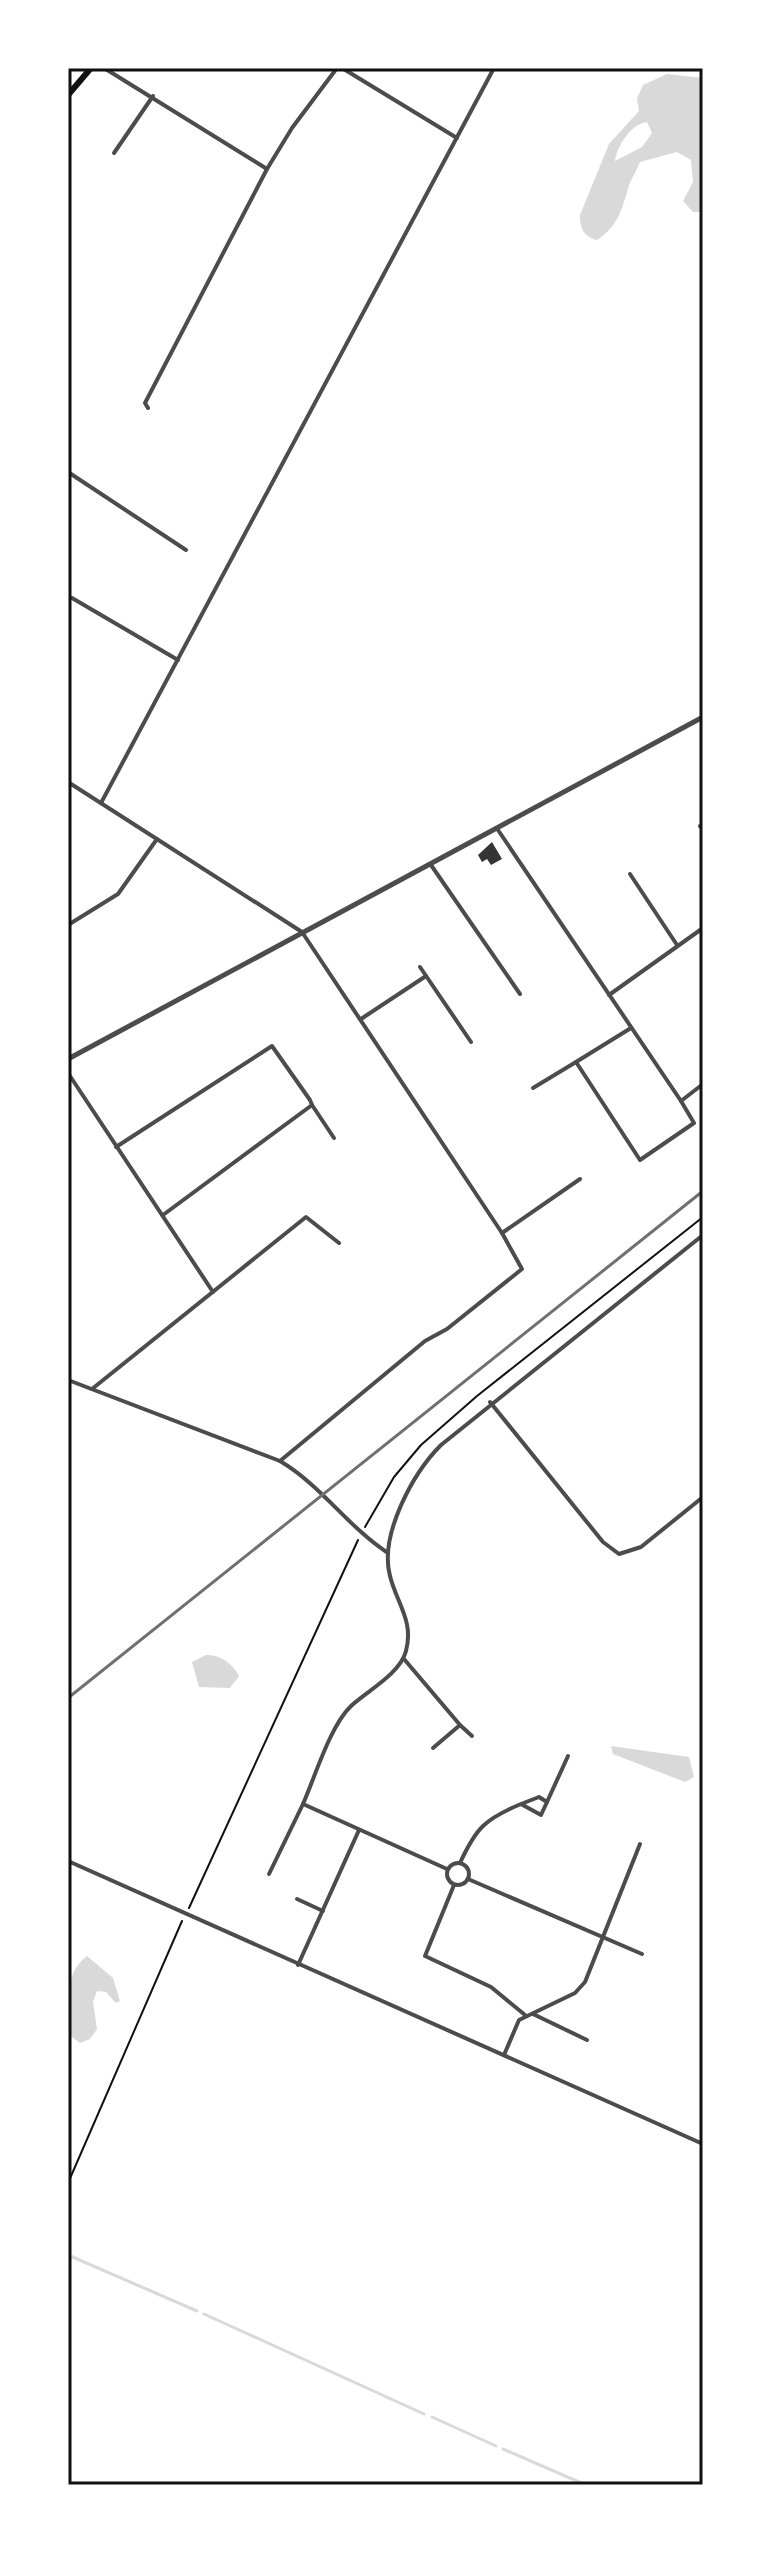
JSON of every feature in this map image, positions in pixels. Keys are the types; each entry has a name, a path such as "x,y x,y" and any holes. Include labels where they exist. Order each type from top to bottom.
{"main road":[{"path":"68,95 91,68"}],"street":[{"path":"104,68 267,169"},
{"path":"148,408 145,403 267,169 292,128 340,68 457,138"},
{"path":"101,803 494,68"},
{"path":"114,153 153,96"},
{"path":"68,472 186,550"},
{"path":"72,598 178,660"},
{"path":"68,1059 703,717"},
{"path":"68,782 302,932 502,1233 522,1269 447,1329 425,1341 280,1461"},
{"path":"498,830 694,1123 640,1160 576,1062"},
{"path":"68,925 118,894 157,839"},
{"path":"431,865 520,994"},
{"path":"630,874 677,945"},
{"path":"609,995 703,928"},
{"path":"420,967 471,1042"},
{"path":"361,1019 426,976"},
{"path":"533,1088 631,1028"},
{"path":"116,1147 272,1046 334,1138"},
{"path":"68,1073 213,1292"},
{"path":"681,1101 703,1084"},
{"path":"163,1215 312,1105"},
{"path":"502,1233 580,1179"},
{"path":"92,1389 306,1217 339,1243"},
{"path":"269,1874 345,1712 404,1659 409,1623 390,1575 388,1553 401,1509 418,1472 441,1445 490,1402 703,1235"},
{"path":"68,1380 280,1461 306,1477 360,1535 388,1553"},
{"path":"490,1402 603,1542 619,1554 641,1547 703,1497"},
{"path":"404,1659 472,1736"},
{"path":"433,1748 460,1725"},
{"path":"521,1804 541,1815 568,1756"},
{"path":"303,1804 447,1869 460,1863 480,1826 539,1797 547,1802"},
{"path":"298,1965 359,1830"},
{"path":"454,1885 425,1956 491,1987 525,2015 533,2014 575,1993 585,1982 640,1844"},
{"path":"68,1861 703,2144"},
{"path":"460,1863 468,1869 468,1879"},
{"path":"447,1869 447,1879 454,1885 468,1879"},
{"path":"468,1879 642,1954"},
{"path":"297,1899 323,1911"},
{"path":"533,2014 587,2040"},
{"path":"504,2055 525,2015"}],"path":[{"path":"68,2183 360,1535 394,1477 421,1445 491,1385 703,1217"}],"shaded area":[{"path":"667,74 703,78 703,212 693,212 683,201 693,182 691,160 677,152 640,162 619,216 597,240 583,231 580,215 609,144 639,111 637,98 643,85","holes":["647,122 652,133 642,147 615,161 630,131"]},
{"path":"206,1655 221,1658 236,1671 239,1676 230,1688 199,1687 192,1662"},
{"path":"611,1746 689,1757 694,1777 685,1782 613,1754"},
{"path":"87,1956 113,1978 120,2001 116,2003 106,1992 97,1991 93,2002 97,2029 90,2039 80,2043 68,2034 68,1992 74,1972"}],"building":[{"path":"492,842 502,859 491,865 487,859 482,862 478,855"}],"waterway":[{"path":"68,2255 197,2311"},
{"path":"204,2314 424,2414"},
{"path":"432,2417 496,2446"},
{"path":"503,2449 586,2485"}],"railway":[{"path":"68,1698 703,1191"}]}
